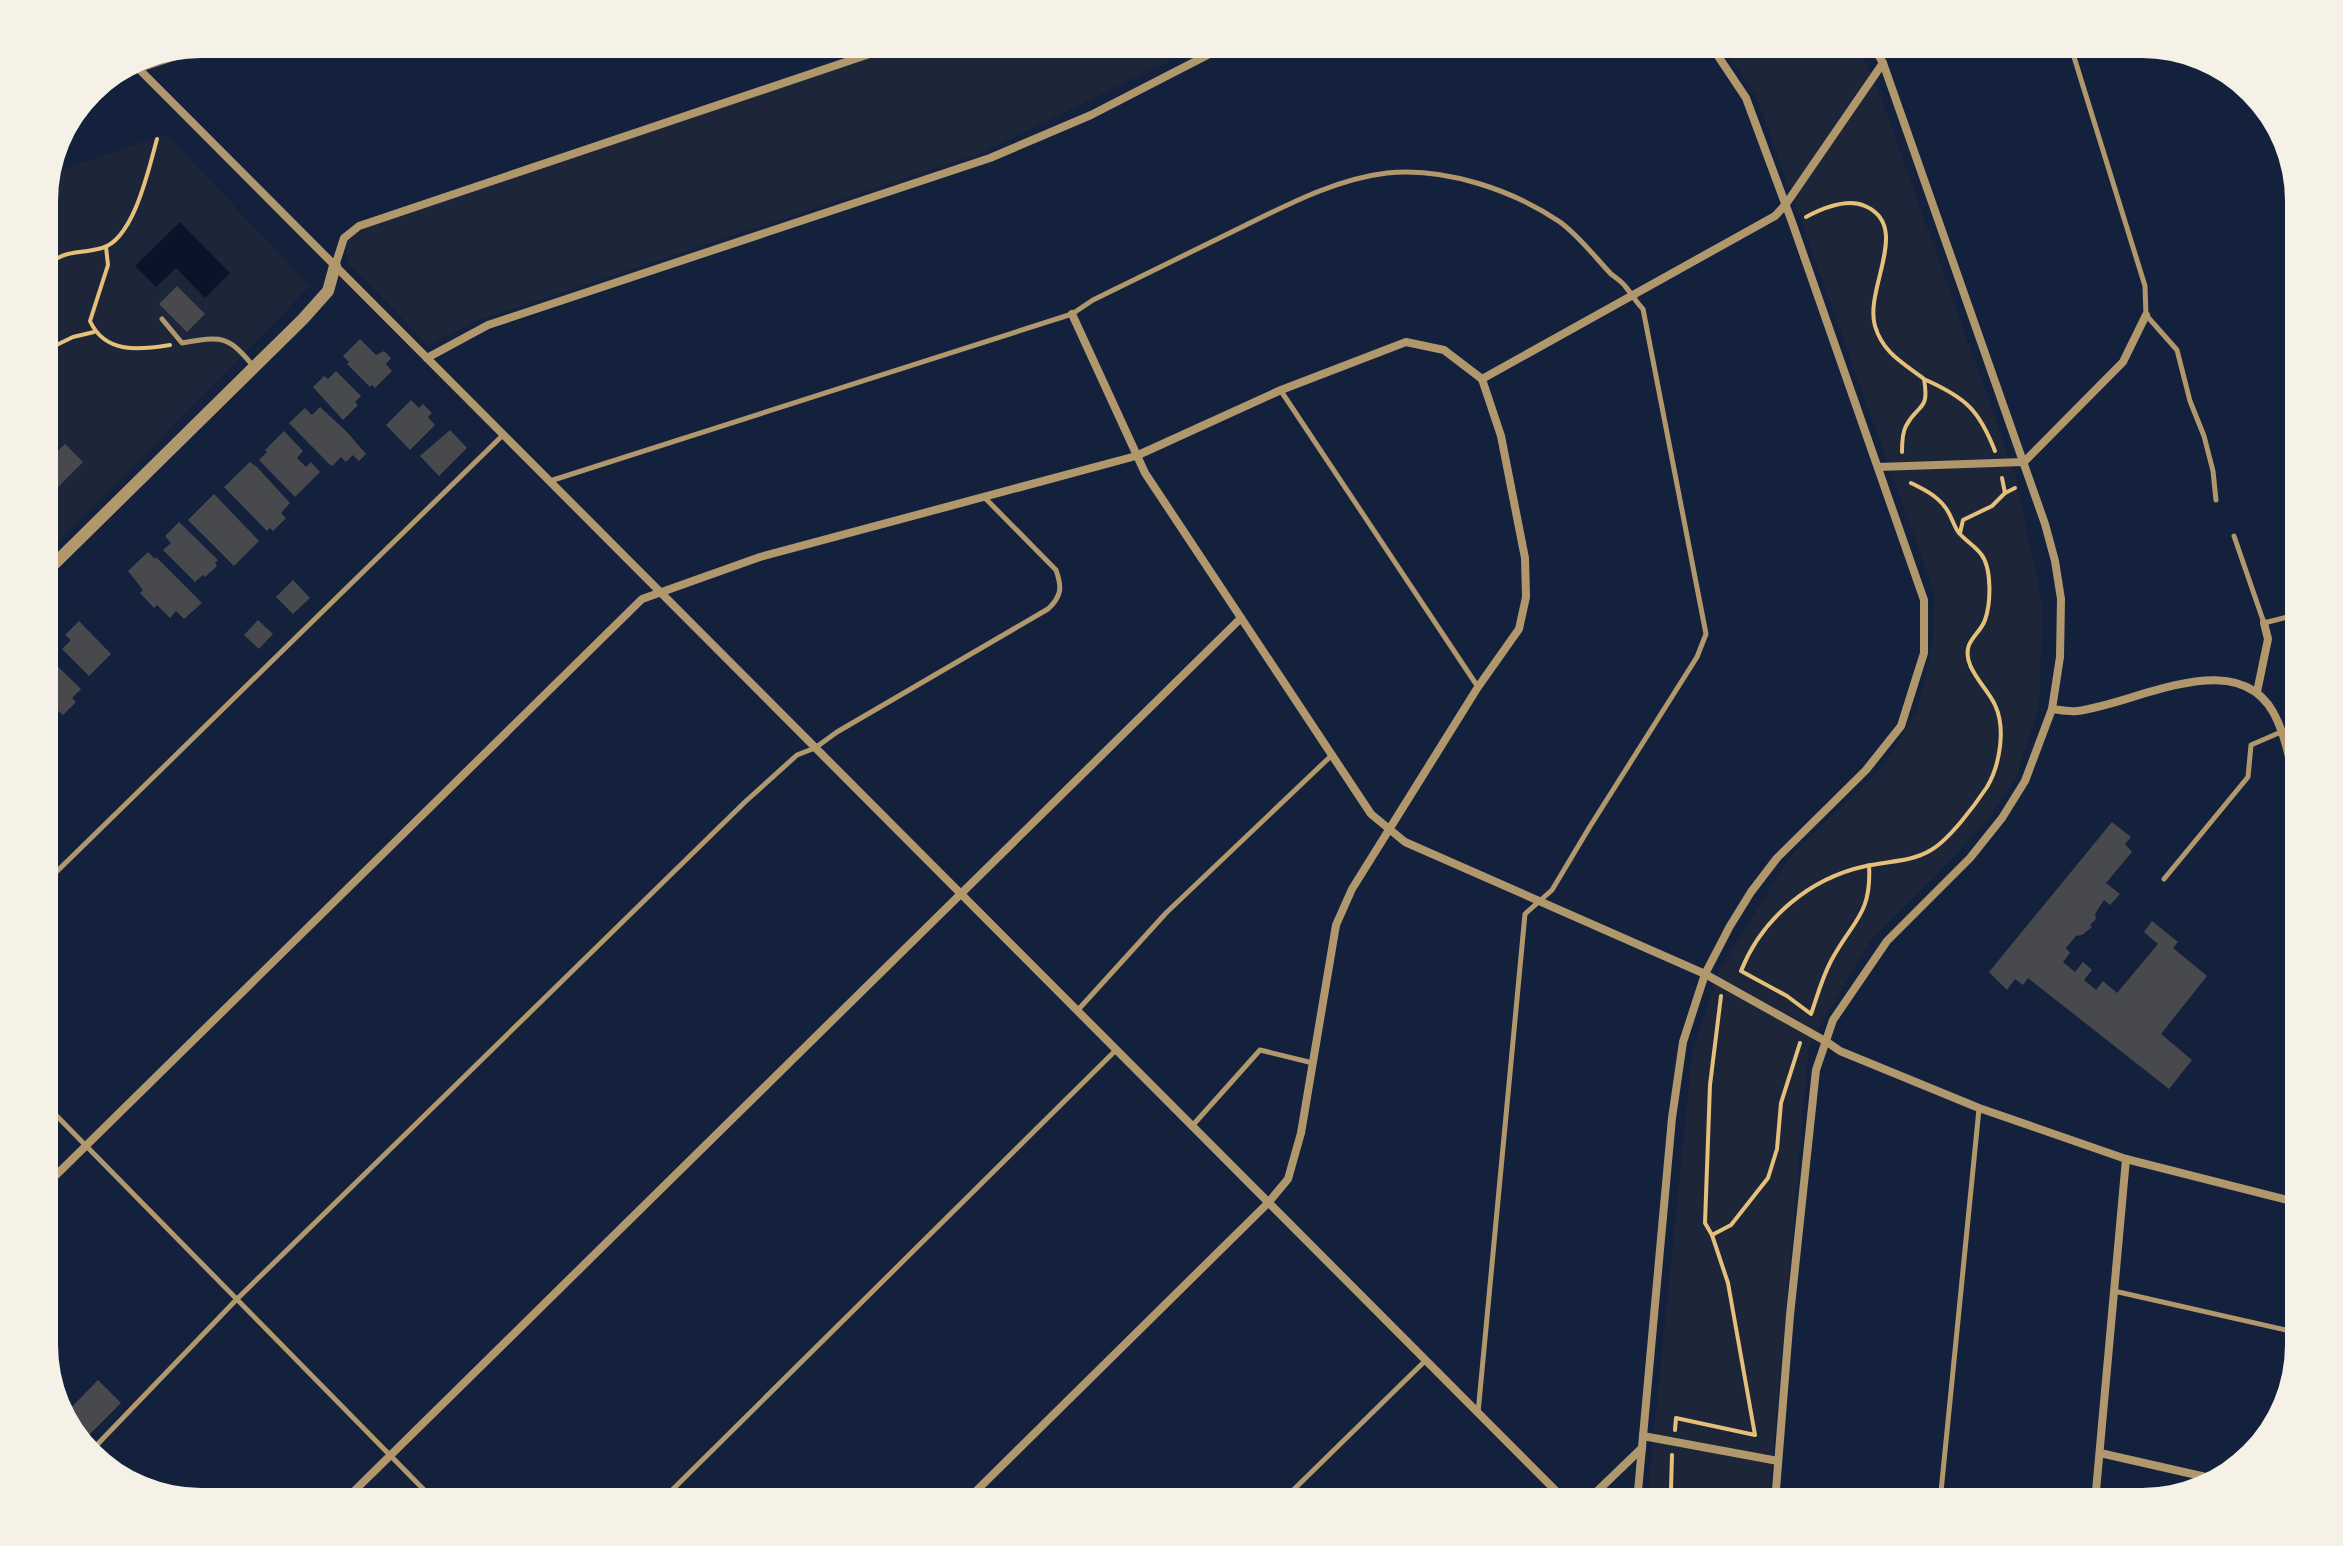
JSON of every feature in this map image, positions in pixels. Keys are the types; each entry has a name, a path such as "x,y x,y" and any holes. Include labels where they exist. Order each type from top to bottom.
{"street":[{"path":"58,560 328,291 344,238 359,226 857,58"},
{"path":"427,358 488,325 990,158 1091,115 1202,58"},
{"path":"1638,1488 1672,1118 1683,1042 1705,974 1737,914 1777,858 1866,770 1901,726 1924,653 1924,600 1746,98 1719,58"},
{"path":"1776,1488 1790,1315 1816,1070 1833,1020 1887,941 1970,858 2002,818 2025,781 2052,709 2060,657 2061,599 2055,561 2024,462 1880,58"},
{"path":"1482,379 1775,216 1883,63"},
{"path":"141,71 1553,1488"},
{"path":"1072,314 1145,473 1371,814 1405,842 1705,974 1840,1051 1979,1108 2126,1159 2285,1199"},
{"path":"1878,467 2024,462 2123,362 2146,315"},
{"path":"58,1173 642,599 760,557 986,499 1136,456 1281,390 1406,342 1444,350 1482,379 1501,436 1525,558 1526,597 1519,629 1478,687 1352,889 1336,925 1301,1133 1288,1179 1268,1203 979,1488"},
{"path":"357,1488 1241,618"},
{"path":"2257,692 2268,639 2264,623"},
{"path":"2052,709 2075,711 2193,682 2222,679 2239,682 2257,692 2268,703 2285,743"},
{"path":"2096,1488 2126,1159"},
{"path":"1643,1436 1778,1461"},
{"path":"1601,1488 1642,1448"},
{"path":"2100,1453 2199,1475"}],"lane":[{"path":"2074,58 2145,286 2146,315 2177,350 2190,401 2204,436 2216,500"},
{"path":"550,481 1072,314 1093,300 1322,189 1365,176 1427,174 1507,193 1560,223 1585,243 1627,287 1629,295 1643,309 1706,634 1697,657 1552,890 1525,914 1478,1414"},
{"path":"162,319 182,343 220,338 229,340 254,368"},
{"path":"1281,390 1478,687"},
{"path":"58,870 504,435"},
{"path":"98,1444 237,1299 746,801 797,755 815,748 837,732 1048,609 1056,601 1061,585 1056,570 986,499"},
{"path":"2234,536 2264,623 2285,618"},
{"path":"2164,879 2248,777 2251,745 2281,732"},
{"path":"1077,1011 1166,913 1333,754"},
{"path":"674,1488 1116,1050"},
{"path":"1192,1126 1260,1050 1313,1063"},
{"path":"1941,1488 1979,1108"},
{"path":"58,1117 423,1488"},
{"path":"2114,1291 2285,1330"},
{"path":"1295,1488 1426,1360"}],"path":[{"path":"58,257 62,254 106,247 119,237 131,217 157,139"},
{"path":"1806,217 1825,207 1856,202 1877,211 1884,223 1887,240 1873,301 1875,326 1888,353 1976,411 1996,453"},
{"path":"106,247 108,265 90,321 95,331 113,346 127,348 182,343"},
{"path":"58,344 95,331"},
{"path":"1902,452 1906,425 1925,401 1924,379"},
{"path":"2002,478 2005,493"},
{"path":"1671,1488 1676,1418 1755,1435 1728,1283 1705,1223 1710,1085 1721,996 1741,971 1764,930 1785,908 1819,884 1851,870 1912,858 1940,845 1988,785 1996,759 2002,726 1995,704 1972,669 1968,654 1970,643 1985,622 1987,570 1984,558 1960,533 1947,508 1931,493 1911,483"},
{"path":"1960,533 1963,520 1992,506 2015,488"},
{"path":"1712,1235 1731,1225 1768,1178 1777,1149 1781,1103 1828,965 1865,908 1869,894 1869,865"},
{"path":"1741,971 1787,996 1811,1014"}],"shaded area":[{"path":"857,58 1175,58 982,153 476,321 428,345 348,263 344,238 359,226"},
{"path":"1729,58 1864,58 2015,474 2043,607 2039,705 2017,776 1988,819 1870,941 1809,1045 1770,1488 1648,1488 1692,1053 1719,971 1790,857 1883,766 1916,714 1932,647 1935,594 1755,93"},
{"path":"166,134 310,286 58,543 58,192 62,169"},
{"path":"180,222 230,273 205,298 176,268 156,287 135,266"}],"building":[{"path":"177,286 205,314 187,332 159,304"},
{"path":"360,339 376,355 384,351 391,358 386,364 392,371 375,388 370,387 347,364 349,362 343,356"},
{"path":"336,371 361,396 355,402 358,405 343,420 313,387 324,376 328,379"},
{"path":"411,400 419,408 423,404 432,413 428,417 435,425 410,450 386,425"},
{"path":"320,407 366,454 359,461 353,455 346,462 341,457 332,466 289,423 305,408 312,415"},
{"path":"450,430 467,448 439,476 420,456"},
{"path":"284,431 303,451 297,458 306,467 311,462 320,472 295,497 259,460"},
{"path":"65,444 83,462 58,487 58,451"},
{"path":"250,462 290,503 281,513 286,518 273,531 270,528 267,531 224,487"},
{"path":"214,494 259,541 234,566 188,520"},
{"path":"179,522 218,560 215,563 217,566 195,582 163,550 171,543 165,536"},
{"path":"148,552 202,603 184,619 176,611 170,618 157,605 154,608 140,593 143,590 128,571"},
{"path":"293,580 310,598 293,614 276,597"},
{"path":"258,620 273,634 259,649 244,635"},
{"path":"79,621 111,654 89,676 62,649 71,640 65,635"},
{"path":"58,667 81,689 72,698 76,702 63,715 58,711"},
{"path":"2112,822 2131,837 2125,844 2132,852 2106,883 2120,894 2110,905 2104,900 2090,925 2092,927 2076,936 2066,948 2070,953 2063,962 2075,972 2083,962 2092,970 2084,980 2096,990 2103,981 2117,993 2158,944 2144,932 2152,921 2178,942 2173,948 2207,976 2161,1034 2192,1060 2169,1089 2028,978 2023,985 2015,979 2007,990 1989,972"},
{"path":"98,1380 121,1403 90,1434 72,1406"}]}
